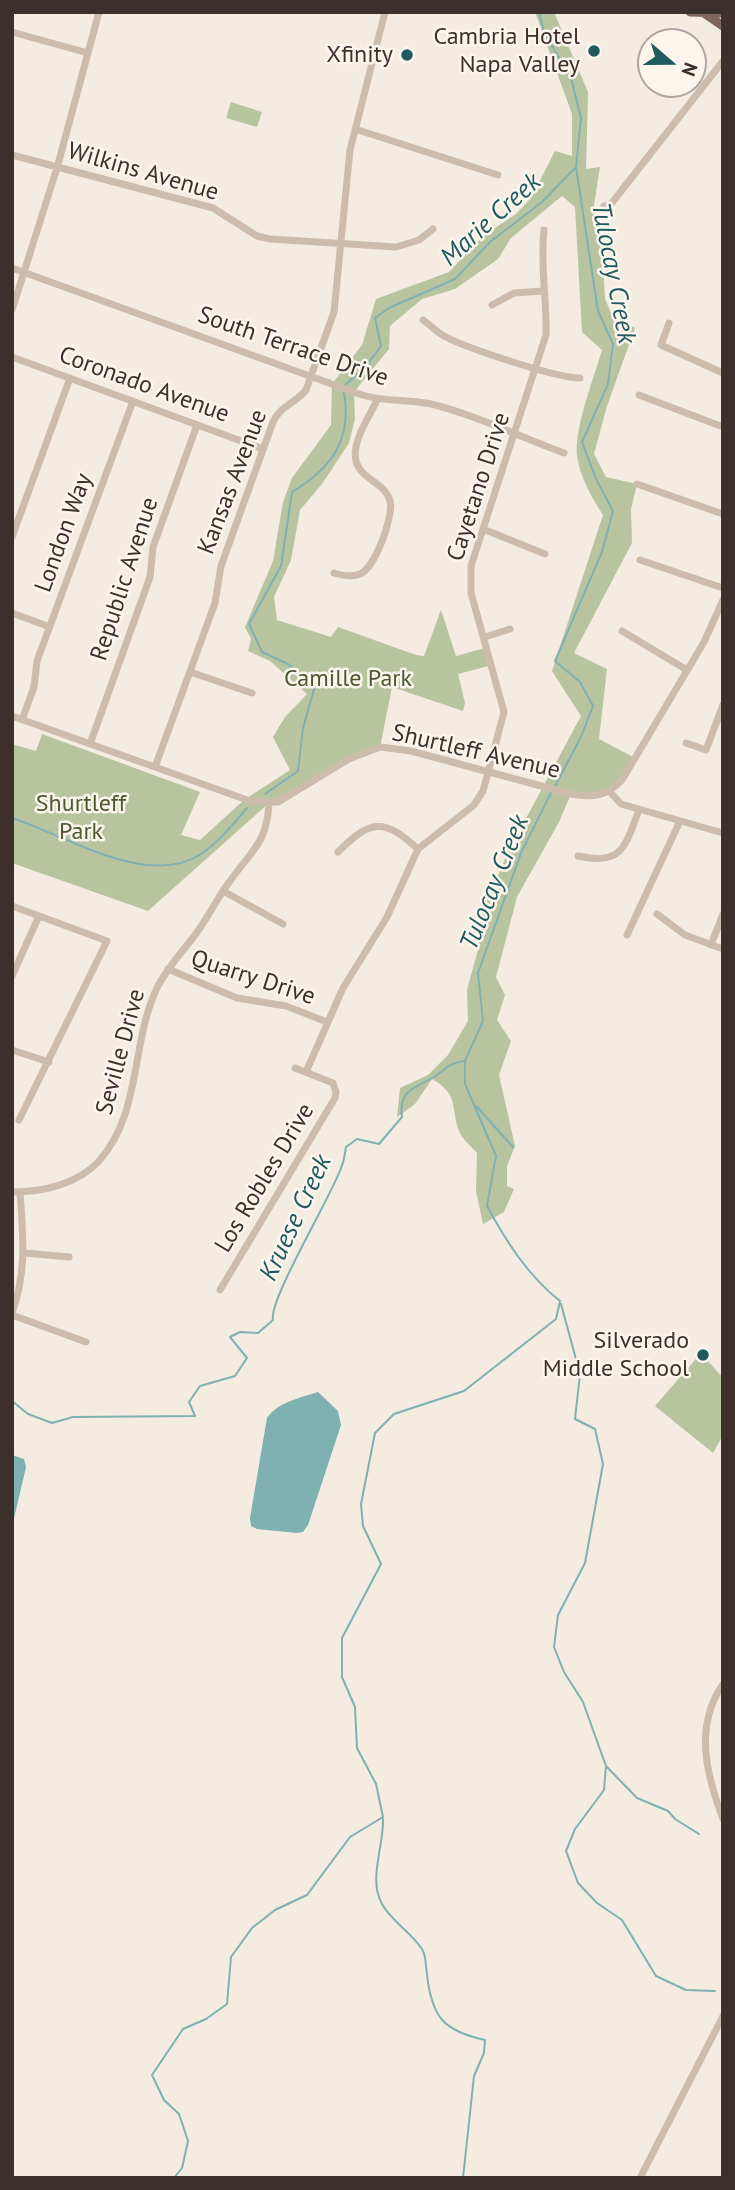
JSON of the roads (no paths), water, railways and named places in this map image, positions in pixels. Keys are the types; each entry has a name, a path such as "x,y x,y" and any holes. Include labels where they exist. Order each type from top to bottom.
{"main road":[{"path":"690,12 723,13"},
{"path":"704,13 723,26"}],"street":[{"path":"12,310 26,273 57,168 99,12"},
{"name":"Kansas Avenue","path":"155,767 215,603 221,566 263,449 277,414 300,398 311,376 334,312 350,150 386,12"},
{"path":"12,32 88,53"},
{"path":"604,206 611,204 723,61"},
{"path":"355,129 498,175"},
{"name":"Wilkins Avenue","path":"12,155 213,208 257,236 289,241 396,247 419,240 433,229"},
{"name":"Cayetano Drive","path":"306,1072 349,977 387,917 418,849 474,805 483,791 489,770 504,712 471,593 471,576 474,554 516,435 545,335 541,259 544,230"},
{"name":"South Terrace Drive","path":"12,268 362,395 377,400 413,401 438,406 564,453"},
{"path":"492,305 514,293 543,291"},
{"path":"422,320 445,337 537,369 567,378 580,378"},
{"path":"669,323 661,345 723,373"},
{"name":"Coronado Avenue","path":"12,357 263,449"},
{"path":"12,537 70,378"},
{"path":"639,395 723,427"},
{"path":"334,573 360,574 370,568 388,522 389,499 380,486 360,470 356,460 359,439 377,400"},
{"name":"London Way","path":"22,720 50,627 133,401"},
{"name":"Republic Avenue","path":"90,744 150,578 153,547 197,425"},
{"path":"637,484 723,514"},
{"path":"483,529 545,554"},
{"path":"640,560 723,588"},
{"path":"723,600 713,626 622,780 610,792 621,804 723,833"},
{"path":"12,613 50,627"},
{"path":"485,637 510,629"},
{"path":"622,631 687,670"},
{"path":"190,672 251,693"},
{"path":"686,743 706,750 723,705"},
{"path":"12,716 240,798 269,803"},
{"name":"Shurtleff Avenue","path":"269,803 291,796 349,759 380,747 403,749 489,770 571,794 593,796 610,792"},
{"name":"Seville Drive","path":"16,1192 58,1187 89,1170 116,1137 130,1101 146,1016 168,970 195,935 223,891 259,846 266,828 269,803"},
{"path":"578,856 601,861 618,852 628,838 639,810"},
{"path":"627,935 680,821"},
{"path":"338,852 366,828 379,825 392,827 418,849"},
{"path":"223,891 283,924"},
{"path":"12,906 107,940 19,1120"},
{"path":"657,914 678,930 723,950"},
{"path":"711,945 723,914"},
{"path":"12,976 39,916"},
{"name":"Quarry Drive","path":"168,970 237,998 286,1006 327,1023"},
{"path":"12,1050 48,1062"},
{"name":"Los Robles Drive","path":"220,1290 335,1098 337,1092 333,1083 295,1068"},
{"path":"16,1192 25,1253 22,1281 12,1314 86,1342"},
{"path":"25,1253 69,1257"},
{"path":"12,1280 22,1281"},
{"path":"723,1684 708,1714 704,1740 715,1797 723,1819"},
{"path":"640,2178 723,2016"}],"water":[{"path":"318,1392 338,1411 341,1425 308,1525 303,1532 297,1533 257,1529 251,1526 250,1518 267,1418 283,1404"},
{"path":"12,1455 24,1459 26,1467 12,1527"}],"waterway":[{"name":"Tulocay Creek","path":"539,12 544,32 571,78 581,118 576,167 598,311 613,344 608,384 582,442 596,479 613,511 602,552 555,661 580,682 593,706 581,737 554,788"},
{"name":"Marie Creek","path":"343,387 367,365 381,346 375,318 389,308 455,279 490,242 542,202 575,168"},
{"name":"Marie Creek","path":"265,794 298,771 303,728 315,686 288,664 262,652 249,624 281,566 292,492 318,473 336,451 342,438 346,409 344,392"},
{"name":"Tulocay Creek","path":"174,2178 182,2168 188,2141 179,2114 164,2100 152,2075 183,2029 206,2019 227,2004 231,1957 252,1928 275,1910 307,1895 350,1837 383,1817 376,1784 357,1748 355,1707 342,1677 342,1638 381,1564 363,1526 361,1504 375,1433 394,1414 464,1391 556,1319 560,1301 538,1281 519,1257 487,1206 496,1156 465,1084 465,1061 483,1021 478,973 521,853 551,793"},
{"name":"Marie Creek","path":"12,818 106,856 157,866 180,863 201,854 220,839 247,808"},
{"name":"Kruese Creek","path":"12,1401 28,1414 52,1423 73,1417 195,1416 189,1402 200,1386 235,1376 247,1358 230,1337 240,1332 258,1333 273,1320 280,1292 335,1182 346,1147 357,1139 379,1144 402,1117 401,1108 409,1091 451,1065 464,1061"},
{"path":"476,1106 513,1147"},
{"path":"561,1304 580,1374 575,1419 595,1429 603,1464 585,1563 558,1615 554,1647 564,1672 583,1702 606,1766 604,1790 575,1829 566,1851 578,1883 597,1903 622,1920 656,1976 686,1990 715,1991"},
{"path":"606,1766 637,1798 668,1811 675,1819 699,1834"},
{"path":"383,1819 376,1873 382,1904 413,1937 423,1952 432,2002 442,2020 459,2032 485,2040 484,2053 474,2076 463,2178"}],"place":[{"name":"Cambria Hotel Napa Valley","path":"594,51"},
{"name":"Xfinity","path":"407,55"},
{"name":"Silverado Middle School","path":"703,1355"}],"park label":[{"name":"Camille Park","path":"348,679"},
{"name":"Shurtleff Park","path":"81,818"}]}
